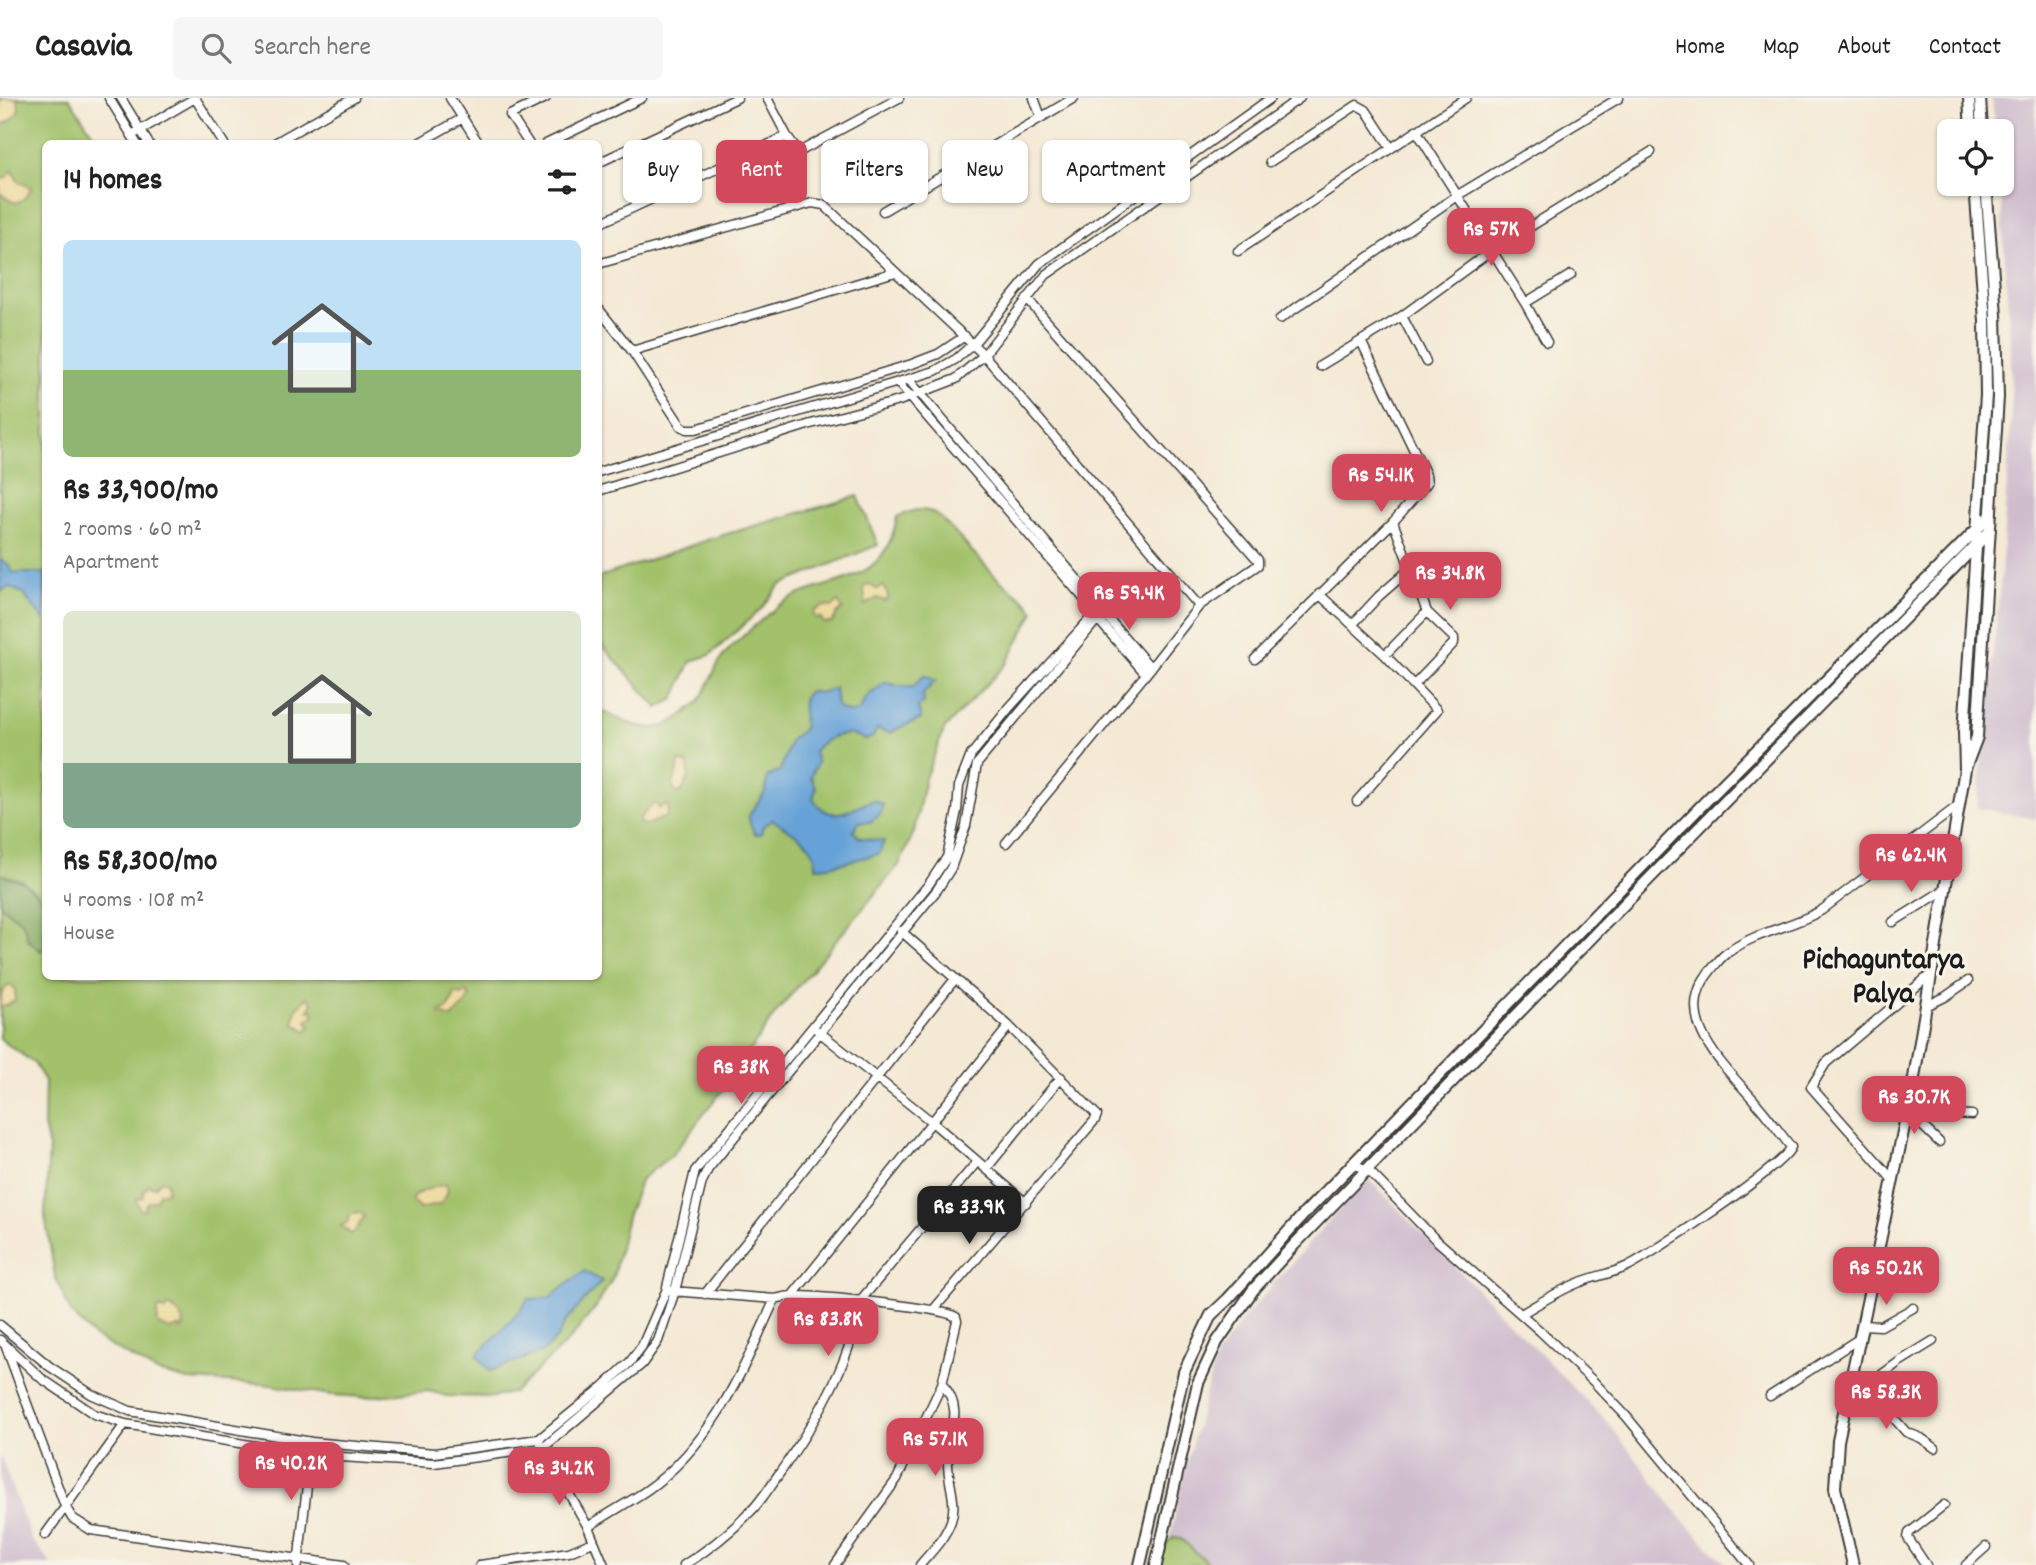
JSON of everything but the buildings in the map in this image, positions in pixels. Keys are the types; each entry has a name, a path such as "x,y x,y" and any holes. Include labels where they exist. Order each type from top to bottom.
{"street":[{"path":"109,98 135,140"},
{"path":"121,98 147,140"},
{"path":"132,135 195,98 221,140"},
{"path":"280,140 354,98"},
{"path":"450,98 477,140"},
{"path":"526,140 510,115 546,98"},
{"path":"554,140 642,98"},
{"path":"602,161 737,98"},
{"path":"766,98 796,150 801,151 899,98"},
{"path":"1034,98 1041,117"},
{"path":"883,211 1074,98"},
{"path":"602,471 936,371 973,344 1039,264 1270,98"},
{"path":"602,490 811,424 909,398 956,379 984,355 1046,275 1300,98"},
{"path":"1238,251 1466,98"},
{"path":"1280,319 1458,195 1619,98"},
{"path":"1969,98 1970,119"},
{"path":"1980,98 1981,119"},
{"path":"1270,162 1357,105 1366,110 1391,148"},
{"path":"424,140 463,118"},
{"path":"1416,130 1547,342"},
{"path":"602,222 787,136"},
{"path":"1320,366 1402,316 1491,251 1651,152"},
{"path":"1853,1565 1835,1488 1838,1441 1908,1111 1965,769 1964,732 1986,395 1985,321 1976,196"},
{"path":"1965,769 1977,737 1998,397 1996,315 1987,196"},
{"path":"602,263 818,202 824,205 984,355 1199,606"},
{"path":"632,351 895,272"},
{"path":"1525,303 1571,275"},
{"path":"1006,843 1149,671 1199,606 1258,565 1257,557 1027,299"},
{"path":"602,313 632,351 681,426 687,429 696,429 912,364 939,354 965,336"},
{"path":"1402,316 1426,362"},
{"path":"1255,659 1393,522 1427,483 1426,475 1361,341"},
{"path":"0,1326 49,1366 91,1394 130,1411 312,1442 434,1453 539,1438 630,1362 647,1339 670,1291 695,1171 812,1026 951,868 967,826 977,764 1096,613 1098,604 909,380"},
{"path":"898,383 1149,671"},
{"path":"658,454 664,470"},
{"path":"1140,1565 1184,1372 1211,1315 1352,1164 1705,802 1991,515"},
{"path":"1393,522 1427,612 1455,641 1415,684"},
{"path":"1156,1565 1198,1383 1217,1342 1253,1290 1598,931 1990,531"},
{"path":"1353,624 1379,596 1409,570"},
{"path":"1320,594 1415,684 1435,705 1437,713 1357,801"},
{"path":"1385,655 1427,612"},
{"path":"2,1342 41,1378 94,1414 125,1423 310,1455 434,1463 543,1448 642,1364 657,1341 704,1175 820,1033 899,930 947,857 957,811 959,786 971,755 1009,708 1096,613"},
{"path":"1521,1314 1561,1290 1616,1272 1640,1260 1759,1178 1789,1153 1791,1147 1705,1041 1697,1008 1697,992 1702,981 1727,952 1743,942 1804,920 1822,910 1959,805"},
{"path":"1893,922 1944,890"},
{"path":"899,930 1009,1026 1097,1115 1026,1203 934,1309"},
{"path":"1894,1180 1811,1087 1826,1063 1931,974"},
{"path":"705,1294 955,979"},
{"path":"1926,1006 1968,981"},
{"path":"812,1026 932,1122 1026,1203"},
{"path":"792,1296 1009,1026"},
{"path":"986,1169 1061,1077"},
{"path":"1913,1084 1946,1113 1972,1115"},
{"path":"1908,1111 1939,1142"},
{"path":"684,1565 706,1551 753,1510 803,1441 839,1369 857,1321 859,1302 977,1162"},
{"path":"1352,1164 1368,1170 1434,1238 1521,1314 1626,1416 1749,1565"},
{"path":"670,1291 775,1299 792,1296 934,1309 953,1314 957,1321 942,1384 898,1479 835,1565"},
{"path":"587,1527 649,1488 693,1448 731,1395 775,1299"},
{"path":"1862,1325 1881,1326 1913,1308"},
{"path":"0,1326 2,1342 72,1518 91,1530 298,1562 344,1565"},
{"path":"1770,1396 1860,1338"},
{"path":"1847,1400 1933,1341"},
{"path":"920,1565 941,1541 952,1517 947,1461 955,1422 953,1399 942,1384"},
{"path":"1866,1386 1906,1432 1922,1438 1935,1448"},
{"path":"45,1535 125,1423"},
{"path":"539,1438 587,1527 604,1565"},
{"path":"298,1562 312,1442"},
{"path":"1926,1565 1909,1538 1909,1533 1944,1505"},
{"path":"480,1565 569,1552 593,1542"},
{"path":"1966,1565 1986,1547"}],"shaded area":[{"path":"1992,98 2036,98 2036,819 1977,808 2001,577 2011,417 2011,352 2001,196 2014,196 2014,119 1994,119"},
{"path":"1367,1177 1609,1424 1682,1519 1727,1565 1164,1565 1185,1469 1216,1356 1242,1320"},
{"path":"0,1455 32,1540 52,1565 0,1565"}],"green space":[{"path":"0,98 69,98 97,140 42,140 42,980 602,980 602,710 644,727 662,726 674,721 699,701 721,659 748,631 790,599 863,571 878,560 889,542 897,517 914,511 925,510 941,518 997,578 1028,603 1034,612 1006,664 945,728 925,778 914,832 899,865 775,1014 728,1083 672,1155 641,1179 627,1217 613,1278 596,1307 571,1338 514,1392 494,1397 447,1396 429,1391 364,1397 332,1395 264,1384 188,1380 157,1372 93,1336 71,1313 55,1276 45,1216 49,1148 44,1126 45,1081 34,1063 0,1039"},
{"path":"858,496 878,545 780,585 762,608 710,655 691,661 674,699 658,708 602,645 602,576 713,538"},
{"path":"0,874 22,881 42,898 42,950 28,940 23,923 0,905"},
{"path":"1173,1538 1181,1539 1210,1565 1161,1565 1165,1546"}],"sand":[{"path":"3,98 16,98 19,108 13,119 0,126 0,103"},
{"path":"12,170 18,181 32,188 18,202 10,201 0,193 0,179 6,178"},
{"path":"868,584 877,589 883,586 889,598 885,601 877,598 865,605 864,587"},
{"path":"838,602 843,609 832,623 823,623 821,617 818,619 814,616 814,611 824,606 833,607"},
{"path":"680,761 688,764 689,776 682,791 677,793 673,785"},
{"path":"653,804 657,804 659,809 665,804 669,806 666,817 646,825 640,824 639,819"},
{"path":"11,985 15,989 15,1000 0,1007 3,991"},
{"path":"466,992 470,995 465,1005 452,1018 440,1014 448,1009 456,993 462,995"},
{"path":"308,997 312,1002 307,1011 311,1010 315,1014 307,1021 311,1026 306,1031 294,1023 296,1009"},
{"path":"161,1180 167,1182 167,1191 159,1193 156,1200 147,1203 144,1210 140,1210 136,1199 143,1197 143,1191 149,1185 155,1187"},
{"path":"446,1184 448,1191 441,1204 420,1209 412,1202 412,1198 420,1193"},
{"path":"359,1212 364,1216 351,1234 341,1226 348,1222 350,1215"},
{"path":"168,1307 180,1315 184,1323 182,1329 178,1327 170,1330 158,1325 157,1311 161,1308 165,1311"}],"water":[{"path":"0,559 9,565 13,573 42,573 42,617 22,593 9,587 0,592"},
{"path":"924,675 935,681 923,694 924,702 918,707 921,719 891,733 877,729 873,737 865,740 851,735 837,736 824,741 814,751 817,763 811,777 816,788 813,799 820,807 827,812 841,813 873,800 883,804 880,815 870,822 859,822 853,831 860,838 884,841 879,854 816,867 808,844 773,820 763,826 761,834 755,834 749,821 750,812 765,792 767,777 780,771 791,739 803,730 803,700 809,691 819,693 835,688 837,707 850,713 860,710 865,698 886,682 913,687"},
{"path":"584,1271 602,1281 566,1321 558,1337 543,1352 490,1371 477,1355 520,1311 528,1299 549,1298"}],"district":[{"name":"Pichaguntarya Palya","path":"1883,975"}]}
